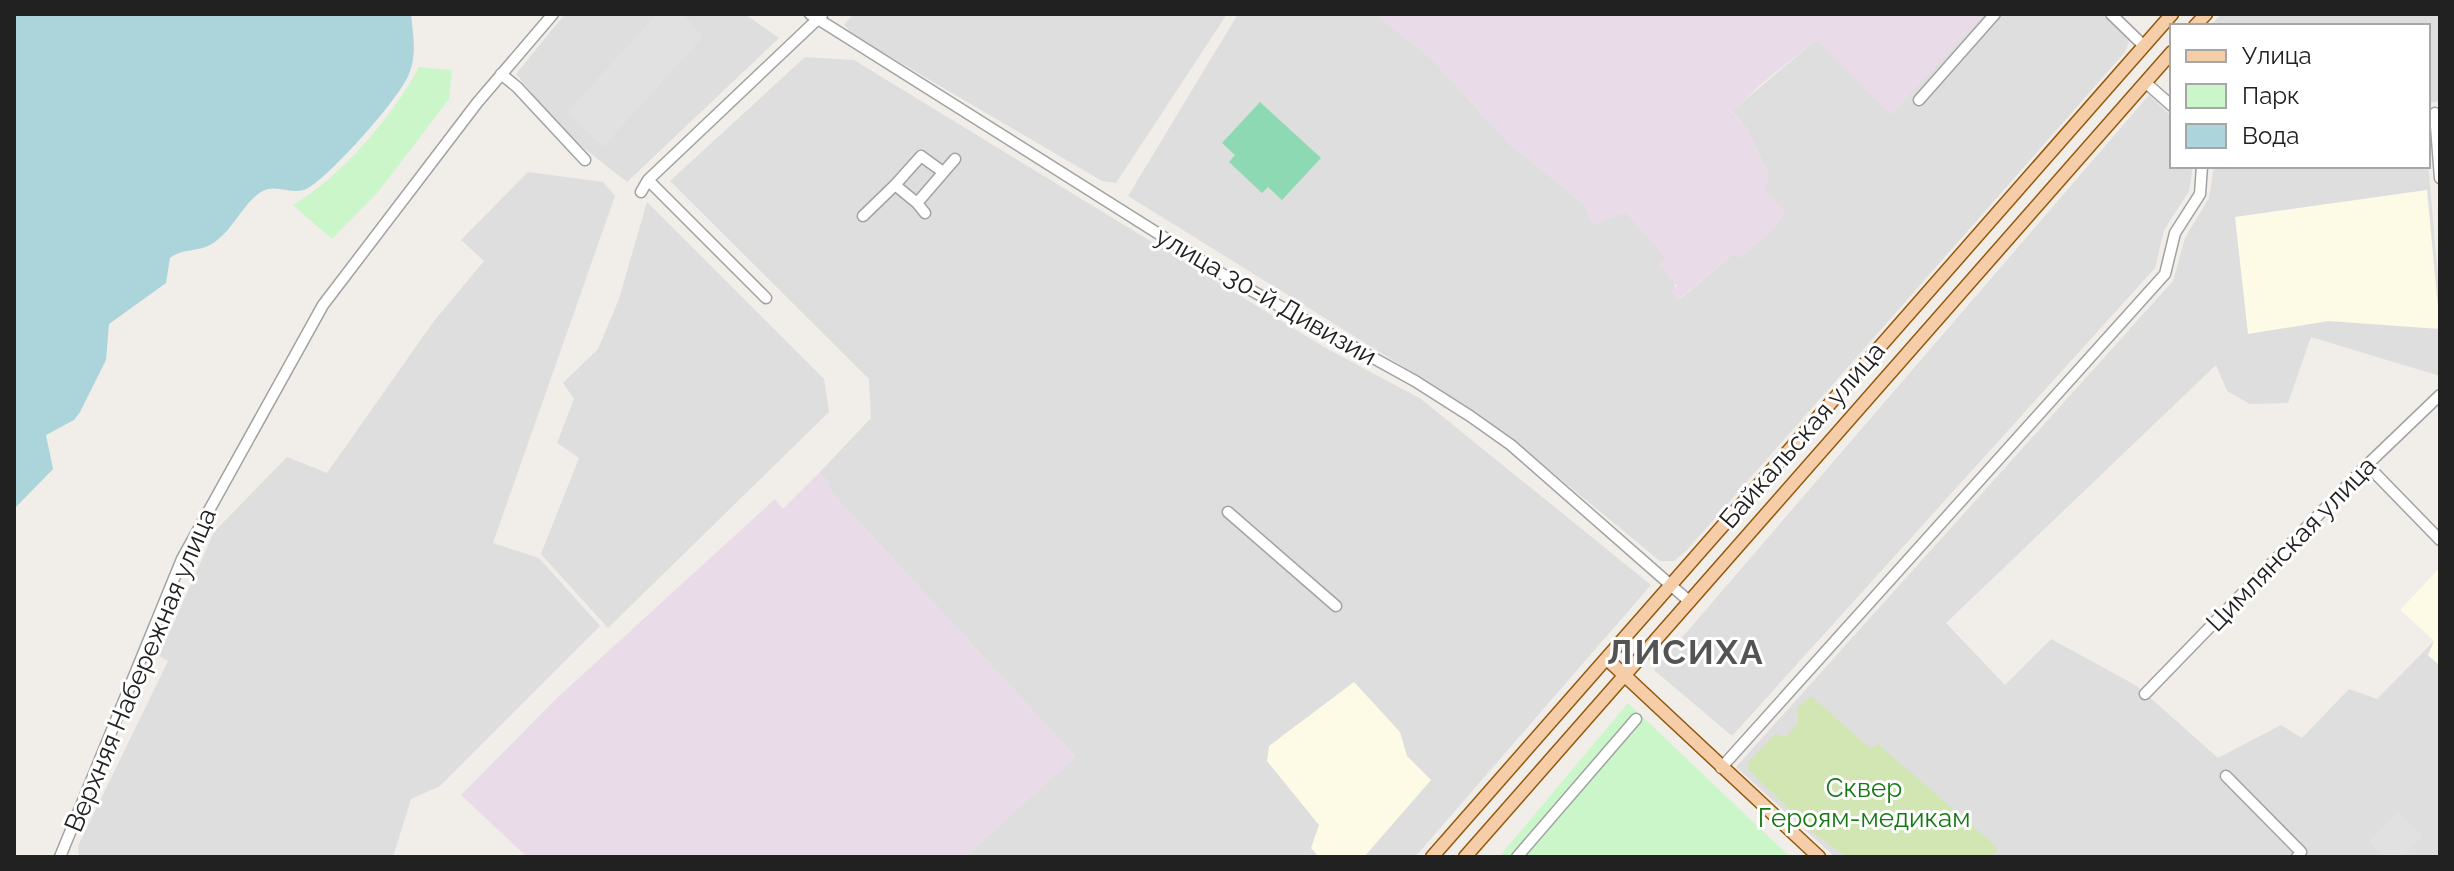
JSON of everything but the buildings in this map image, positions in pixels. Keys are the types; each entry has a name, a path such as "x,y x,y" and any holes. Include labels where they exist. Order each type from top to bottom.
{"main road":[{"name":"Байкальская улица","path":"1432,857 2172,14"},
{"name":"Байкальская улица","path":"1465,857 2170,54"},
{"path":"1607,659 1819,857"}],"street":[{"name":"Верхняя Набережная улица","path":"60,857 182,559 274,391 342,277 501,74 553,14"},
{"path":"1919,100 1995,14"},
{"path":"2111,14 2144,46"},
{"path":"641,192 648,180 818,16"},
{"name":"улица 30-й Дивизии","path":"818,16 1227,277 1415,381 1470,416 1511,445 1690,602"},
{"path":"501,74 585,160"},
{"path":"2145,82 2170,104"},
{"path":"2434,113 2440,178"},
{"path":"863,216 921,156 943,172"},
{"path":"917,203 955,159"},
{"path":"1721,768 2165,274 2175,233 2200,194 2202,168"},
{"path":"648,180 766,298"},
{"path":"895,185 925,213"},
{"name":"Цимлянская улица","path":"2145,694 2367,465 2440,395"},
{"path":"2367,465 2440,540"},
{"path":"1228,512 1336,606"},
{"path":"1521,855 1636,719"},
{"path":"2226,776 2301,852 2297,857"}],"shaded area":[{"path":"565,14 745,14 779,38 627,182 567,135 516,74"},
{"path":"657,14 683,14 703,37 603,147 567,112"},
{"path":"853,14 1227,14 1116,183 1102,181 855,36 844,25"},
{"path":"1238,14 1376,14 1433,60 1508,143 1584,204 1593,224 1626,212 1667,259 1679,300 1734,253 1739,258 1769,175 1747,129 1732,111 1817,39 1891,114 1984,14 2102,14 2130,39 2125,52 1687,550 1674,561 1660,561 1547,468 1420,377 1128,196"},
{"path":"1376,14 1984,14 1891,115 1817,39 1760,85 1732,112 1747,129 1769,175 1765,189 1786,212 1771,232 1739,259 1734,253 1678,300 1671,292 1677,286 1659,265 1666,258 1626,212 1593,225 1584,204 1508,143 1433,60"},
{"path":"2221,14 2440,14 2440,101 2430,103 2430,24 2212,24"},
{"path":"805,57 854,60 1324,347 1421,399 1651,585 1415,857 965,857 1075,756 832,493 829,483 819,473 871,418 869,379 670,181"},
{"path":"2149,95 2170,115 2170,168 2193,168 2189,191 2164,230 2155,268 1732,736 1654,670"},
{"path":"2214,168 2429,168 2440,302 2440,376 2311,337 2288,403 2250,404 2227,391 2216,365 1946,623 2005,685 2051,639 2137,686 2218,758 2281,725 2302,738 2349,689 2377,699 2434,641 2400,610 2440,567 2440,857 1835,857 1736,767 2173,281 2185,238 2209,198"},
{"path":"528,172 603,182 615,196 493,543 539,558 600,626 440,786 411,799 393,857 79,857 78,846 168,661 159,656 214,532 287,457 327,473 434,321 484,261 461,240"},
{"path":"2427,190 2440,329 2329,321 2248,334 2235,217"},
{"path":"647,202 824,379 829,412 608,628 541,554 579,458 557,443 574,399 563,383 598,349 619,299"},
{"path":"819,473 829,483 832,493 1076,757 965,857 527,857 461,795 557,698 775,499 783,509"},
{"path":"2440,567 2440,666 2428,655 2434,641 2400,610"},
{"path":"1354,682 1400,732 1407,756 1431,780 1364,857 1319,857 1311,848 1319,825 1267,761 1269,746"},
{"path":"2399,812 2423,836 2402,857 2385,857 2369,842"}],"green space":[{"path":"419,67 452,70 449,99 378,192 332,239 293,205 329,179 364,144 381,125"},
{"path":"1260,102 1321,158 1282,200 1268,187 1262,193 1229,162 1235,155 1222,143"},
{"name":"Сквер Героям-медикам","path":"1811,696 1871,749 1878,744 1998,848 1992,857 1847,857 1812,832 1748,769 1749,761 1775,734 1786,737 1798,723 1798,707"},
{"path":"1628,703 1790,857 1499,857"}],"water":[{"path":"14,14 411,14 414,44 411,67 403,85 379,117 318,181 302,190 273,188 261,192 218,240 170,258 166,283 109,324 106,360 80,412 74,420 46,435 53,469 14,509"}],"district":[{"name":"ЛИСИХА","path":"1686,652"}]}
